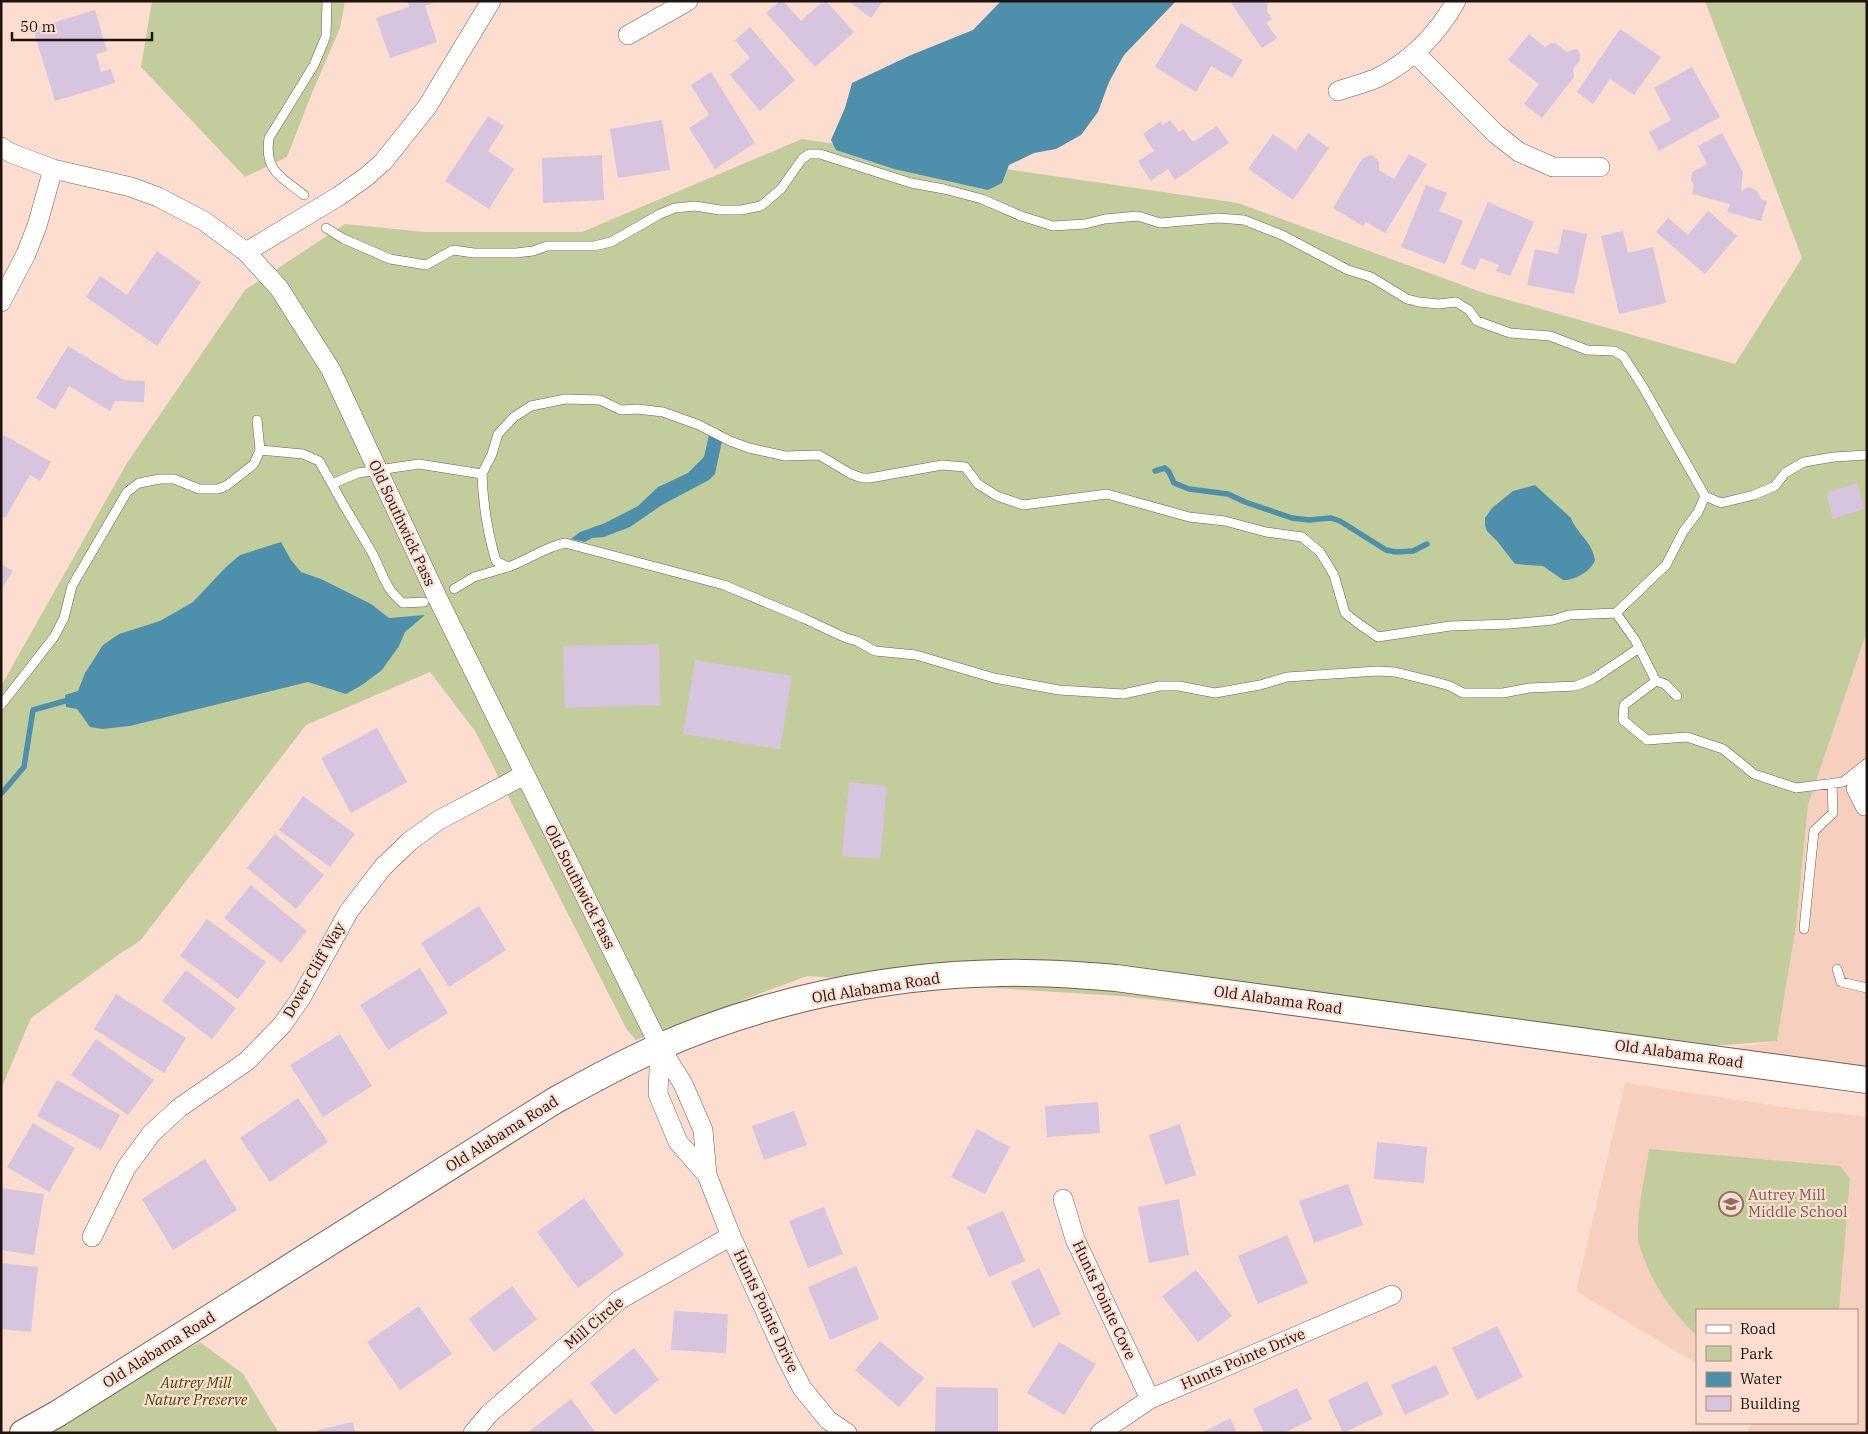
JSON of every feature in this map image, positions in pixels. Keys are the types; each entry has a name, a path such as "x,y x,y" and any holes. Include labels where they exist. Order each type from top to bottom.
{"main road":[{"name":"Old Alabama Road","path":"24,1433 554,1101 606,1072 660,1047 742,1016 826,993 915,979 1001,973 1059,974 1125,979 1867,1080"}],"street":[{"path":"246,252 339,196 383,162 426,107 491,1"},
{"path":"628,35 688,1"},
{"path":"1338,91 1378,77 1415,53 1446,19 1456,1"},
{"path":"1415,53 1496,134 1519,152 1553,167 1600,167"},
{"name":"Old Southwick Pass","path":"1,147 11,153 53,169 131,187 158,197 204,221 246,252 279,288 331,370 438,599 660,1047"},
{"path":"1,302 26,254 37,226 53,169"},
{"path":"1867,774 1856,788 1865,806 1867,806"},
{"name":"Dover Cliff Way","path":"92,1237 126,1168 151,1134 179,1108 247,1061 282,1025 301,998 349,910 383,867 410,841 439,820 524,775"},
{"name":"Hunts Pointe Drive","path":"660,1047 658,1094 678,1142 707,1175"},
{"name":"Hunts Pointe Drive","path":"660,1047 683,1084 703,1130 707,1175 731,1236 787,1359 802,1388 828,1420 846,1433"},
{"name":"Hunts Pointe Cove","path":"1063,1198 1076,1239 1150,1399"},
{"name":"Mill Circle","path":"473,1433 488,1414 619,1300 731,1236"},
{"name":"Hunts Pointe Drive","path":"1100,1433 1150,1399 1392,1295"}],"lane":[{"path":"304,195 273,171 267,151 269,138 306,80 326,36 327,1"},
{"path":"326,228 344,239 390,259 426,265 453,250 474,253 516,252 533,251 547,246 594,246 611,242 660,214 675,208 695,206 720,210 740,210 761,206 781,189 802,159 809,154 829,157 911,183 982,199 1021,216 1053,226 1085,224 1105,219 1138,216 1160,224 1218,218 1244,220 1282,235 1348,270 1371,277 1407,299 1438,304 1456,302 1469,310 1476,321 1510,333 1550,336 1587,350 1614,351 1622,356 1643,387 1705,496 1721,503 1754,495 1775,486 1785,473 1804,462 1834,457 1867,455"},
{"path":"508,567 496,561 490,541 484,507 482,474 492,454 498,434 514,417 531,406 565,399 600,400 621,410 637,408 662,412 699,424 730,441 749,448 785,456 819,455 840,468 862,478 942,465 965,467 978,484 996,496 1023,505 1107,494 1189,517 1225,521 1266,532 1302,537 1320,552 1334,574 1345,613 1378,636 1450,626 1510,624 1552,620 1569,615 1616,613 1666,565 1683,532 1698,512 1705,496"},
{"path":"1,705 54,638 64,618 72,586 127,492 139,483 160,479 174,479 199,489 226,486 254,464 260,450 257,420"},
{"path":"260,450 304,454 319,461 343,506 373,554 383,580 403,603 424,602"},
{"path":"332,484 358,473 419,464 482,474"},
{"path":"454,589 474,577 523,562 552,546 565,544 724,585 846,638 857,641 875,651 916,655 994,678 1059,690 1123,694 1160,686 1179,686 1216,693 1260,685 1287,677 1378,670 1436,682 1450,686 1463,693 1503,693 1530,688 1576,686 1593,679 1639,648"},
{"path":"1616,613 1639,648 1656,681 1664,684 1677,696"},
{"path":"1656,681 1624,704 1623,720 1647,740 1687,737 1723,749 1754,774 1796,788 1843,782 1867,763"},
{"path":"1804,929 1814,831 1833,813 1832,783"},
{"path":"1837,969 1841,982 1867,988"}],"shaded area":[{"path":"1867,631 1867,1086 1675,1058 1777,1041 1796,926 1808,805"},
{"name":"Autrey Mill Middle School","path":"1625,1083 1790,1108 1867,1117 1867,1433 1746,1433 1750,1424 1858,1424 1858,1309 1696,1309 1696,1363 1576,1291"}],"green space":[{"path":"152,1 345,1 340,28 287,157 245,177 141,67"},
{"path":"1705,1 1867,1 1867,631 1808,805 1796,926 1777,1041 1632,1052 1119,996 807,976 636,1040 627,1030 475,731 430,672 306,725 140,941 31,1018 1,1089 1,686 127,463 245,290 345,224 425,232 582,232 802,139 1238,203 1484,293 1735,364 1802,258"},
{"path":"1649,1149 1840,1166 1850,1178 1839,1309 1696,1309 1696,1335 1672,1309 1647,1267 1638,1237"},
{"name":"Autrey Mill Nature Preserve","path":"200,1342 243,1374 279,1433 36,1433"}],"water":[{"path":"1001,1 1176,1 1124,55 1109,82 1098,112 1081,135 1056,149 1034,153 1009,165 1002,183 988,190 894,169 836,150 831,140 845,108 852,83 911,55 973,30"},
{"path":"709,435 722,441 715,474 709,480 662,505 630,527 604,537 592,538 585,542 571,539 580,532 605,523 638,506 658,487 688,473 704,457"},
{"path":"1535,485 1571,518 1594,554 1595,561 1582,575 1563,580 1543,566 1515,564 1487,531 1485,518 1492,508 1513,491"},
{"path":"281,542 291,560 301,572 321,579 371,604 389,618 425,615 405,632 399,646 382,670 346,694 308,682 130,726 102,729 90,727 77,709 66,707 65,695 78,691 85,673 103,645 119,634 160,621 193,602 240,555"}],"building":[{"path":"408,1 437,1 425,6 437,42 390,58 376,18 409,7"},
{"path":"780,1 783,1 801,21 823,1 826,1 854,32 815,67 766,13"},
{"path":"848,1 883,1 871,18"},
{"path":"1234,1 1268,1 1267,11 1272,19 1266,23 1277,38 1262,48 1231,3"},
{"path":"95,10 107,51 96,54 101,72 111,69 115,83 55,101 33,29"},
{"path":"1181,23 1243,60 1232,78 1211,66 1196,92 1155,67"},
{"path":"750,27 795,80 760,111 730,75 750,58 735,40"},
{"path":"1620,29 1661,57 1634,95 1610,79 1593,104 1577,92"},
{"path":"1529,34 1545,47 1555,43 1567,52 1577,49 1580,54 1580,60 1573,69 1574,77 1542,118 1524,104 1539,84 1508,60"},
{"path":"1692,67 1720,117 1659,151 1649,132 1671,120 1654,88"},
{"path":"711,72 755,143 715,169 689,128 709,115 691,85"},
{"path":"488,116 504,126 488,151 514,169 489,209 445,181"},
{"path":"662,120 670,170 618,178 610,129"},
{"path":"1170,120 1179,132 1183,129 1193,142 1217,126 1229,143 1175,180 1168,169 1151,181 1138,161 1154,151 1143,134 1161,121 1163,125"},
{"path":"1308,133 1329,148 1293,200 1248,169 1273,134 1296,150"},
{"path":"1722,133 1743,172 1741,191 1749,187 1757,191 1761,199 1767,201 1761,221 1727,212 1730,204 1692,194 1694,186 1691,180 1692,172 1707,164 1698,146"},
{"path":"1409,154 1427,164 1385,233 1366,222 1363,226 1333,208 1362,159 1370,155 1374,156 1379,162 1379,170 1394,179"},
{"path":"602,155 604,200 543,203 542,158"},
{"path":"1426,185 1447,193 1439,211 1463,221 1445,264 1401,247"},
{"path":"1488,202 1534,222 1510,276 1496,271 1499,265 1481,258 1475,270 1461,264"},
{"path":"1708,211 1737,236 1705,274 1656,232 1668,218 1688,235"},
{"path":"1563,229 1587,234 1574,294 1527,285 1535,249 1558,254"},
{"path":"1623,231 1628,253 1653,247 1666,303 1619,314 1601,236"},
{"path":"157,251 201,282 157,346 86,297 100,276 127,295"},
{"path":"68,346 124,380 145,381 144,402 115,401 110,411 69,386 55,410 36,398"},
{"path":"4,435 51,462 40,481 30,475 5,518 1,516 1,440"},
{"path":"1857,483 1864,509 1833,519 1826,493"},
{"path":"1,564 13,571 1,590"},
{"path":"659,644 660,705 565,708 563,646"},
{"path":"695,660 792,676 780,749 683,734"},
{"path":"377,728 407,782 351,813 321,758"},
{"path":"849,782 887,786 880,859 842,856"},
{"path":"303,796 355,834 330,867 279,830"},
{"path":"275,834 324,875 296,909 247,868"},
{"path":"251,885 307,931 281,963 224,918"},
{"path":"479,906 506,950 449,987 421,943"},
{"path":"207,919 266,962 238,999 180,956"},
{"path":"420,968 448,1013 388,1050 360,1005"},
{"path":"186,970 236,1008 212,1039 162,1001"},
{"path":"116,994 186,1038 164,1073 94,1029"},
{"path":"340,1034 372,1086 323,1117 290,1065"},
{"path":"96,1039 154,1080 128,1115 71,1075"},
{"path":"57,1080 120,1115 101,1150 37,1116"},
{"path":"298,1098 328,1142 270,1182 240,1138"},
{"path":"1098,1102 1100,1133 1047,1137 1045,1106"},
{"path":"794,1111 807,1145 764,1160 752,1126"},
{"path":"33,1123 75,1148 49,1192 7,1167"},
{"path":"1180,1124 1196,1175 1165,1185 1149,1135"},
{"path":"977,1129 1010,1147 985,1194 951,1177"},
{"path":"1377,1142 1427,1147 1424,1183 1374,1179"},
{"path":"205,1159 237,1210 173,1250 142,1199"},
{"path":"1348,1184 1363,1225 1314,1243 1299,1201"},
{"path":"1,1188 44,1194 34,1255 1,1250"},
{"path":"584,1198 624,1255 578,1288 537,1232"},
{"path":"1179,1199 1189,1255 1149,1263 1138,1207"},
{"path":"824,1207 843,1254 808,1268 789,1221"},
{"path":"1003,1211 1025,1261 989,1277 967,1227"},
{"path":"1287,1235 1308,1283 1258,1304 1238,1256"},
{"path":"1,1263 38,1267 31,1332 1,1329"},
{"path":"856,1266 879,1319 830,1340 808,1287"},
{"path":"1039,1268 1061,1314 1033,1328 1011,1282"},
{"path":"1196,1270 1232,1316 1198,1342 1162,1296"},
{"path":"512,1286 537,1319 494,1352 469,1319"},
{"path":"419,1306 452,1354 400,1390 367,1342"},
{"path":"674,1311 728,1314 726,1353 671,1350"},
{"path":"1497,1326 1523,1377 1477,1400 1452,1348"},
{"path":"880,1341 924,1378 899,1407 855,1370"},
{"path":"1059,1342 1096,1364 1064,1415 1027,1393"},
{"path":"634,1348 659,1380 615,1415 590,1383"},
{"path":"1436,1365 1449,1394 1405,1415 1391,1385"},
{"path":"1367,1381 1383,1414 1343,1433 1328,1400"},
{"path":"936,1387 998,1388 998,1433 935,1433"},
{"path":"1297,1388 1312,1419 1284,1433 1264,1433 1253,1409"},
{"path":"571,1399 596,1433 527,1433"},
{"path":"1230,1418 1237,1433 1202,1433"},
{"path":"353,1422 355,1433 319,1433 318,1430"}],"waterway":[{"path":"1155,471 1165,468 1174,483 1189,489 1228,494 1245,502 1292,518 1309,520 1331,518 1340,521 1386,550 1396,552 1413,551 1427,544"},
{"path":"1,794 24,767 33,710 65,701"}],"place":[{"name":"Autrey Mill Middle School","path":"1731,1204"}]}
